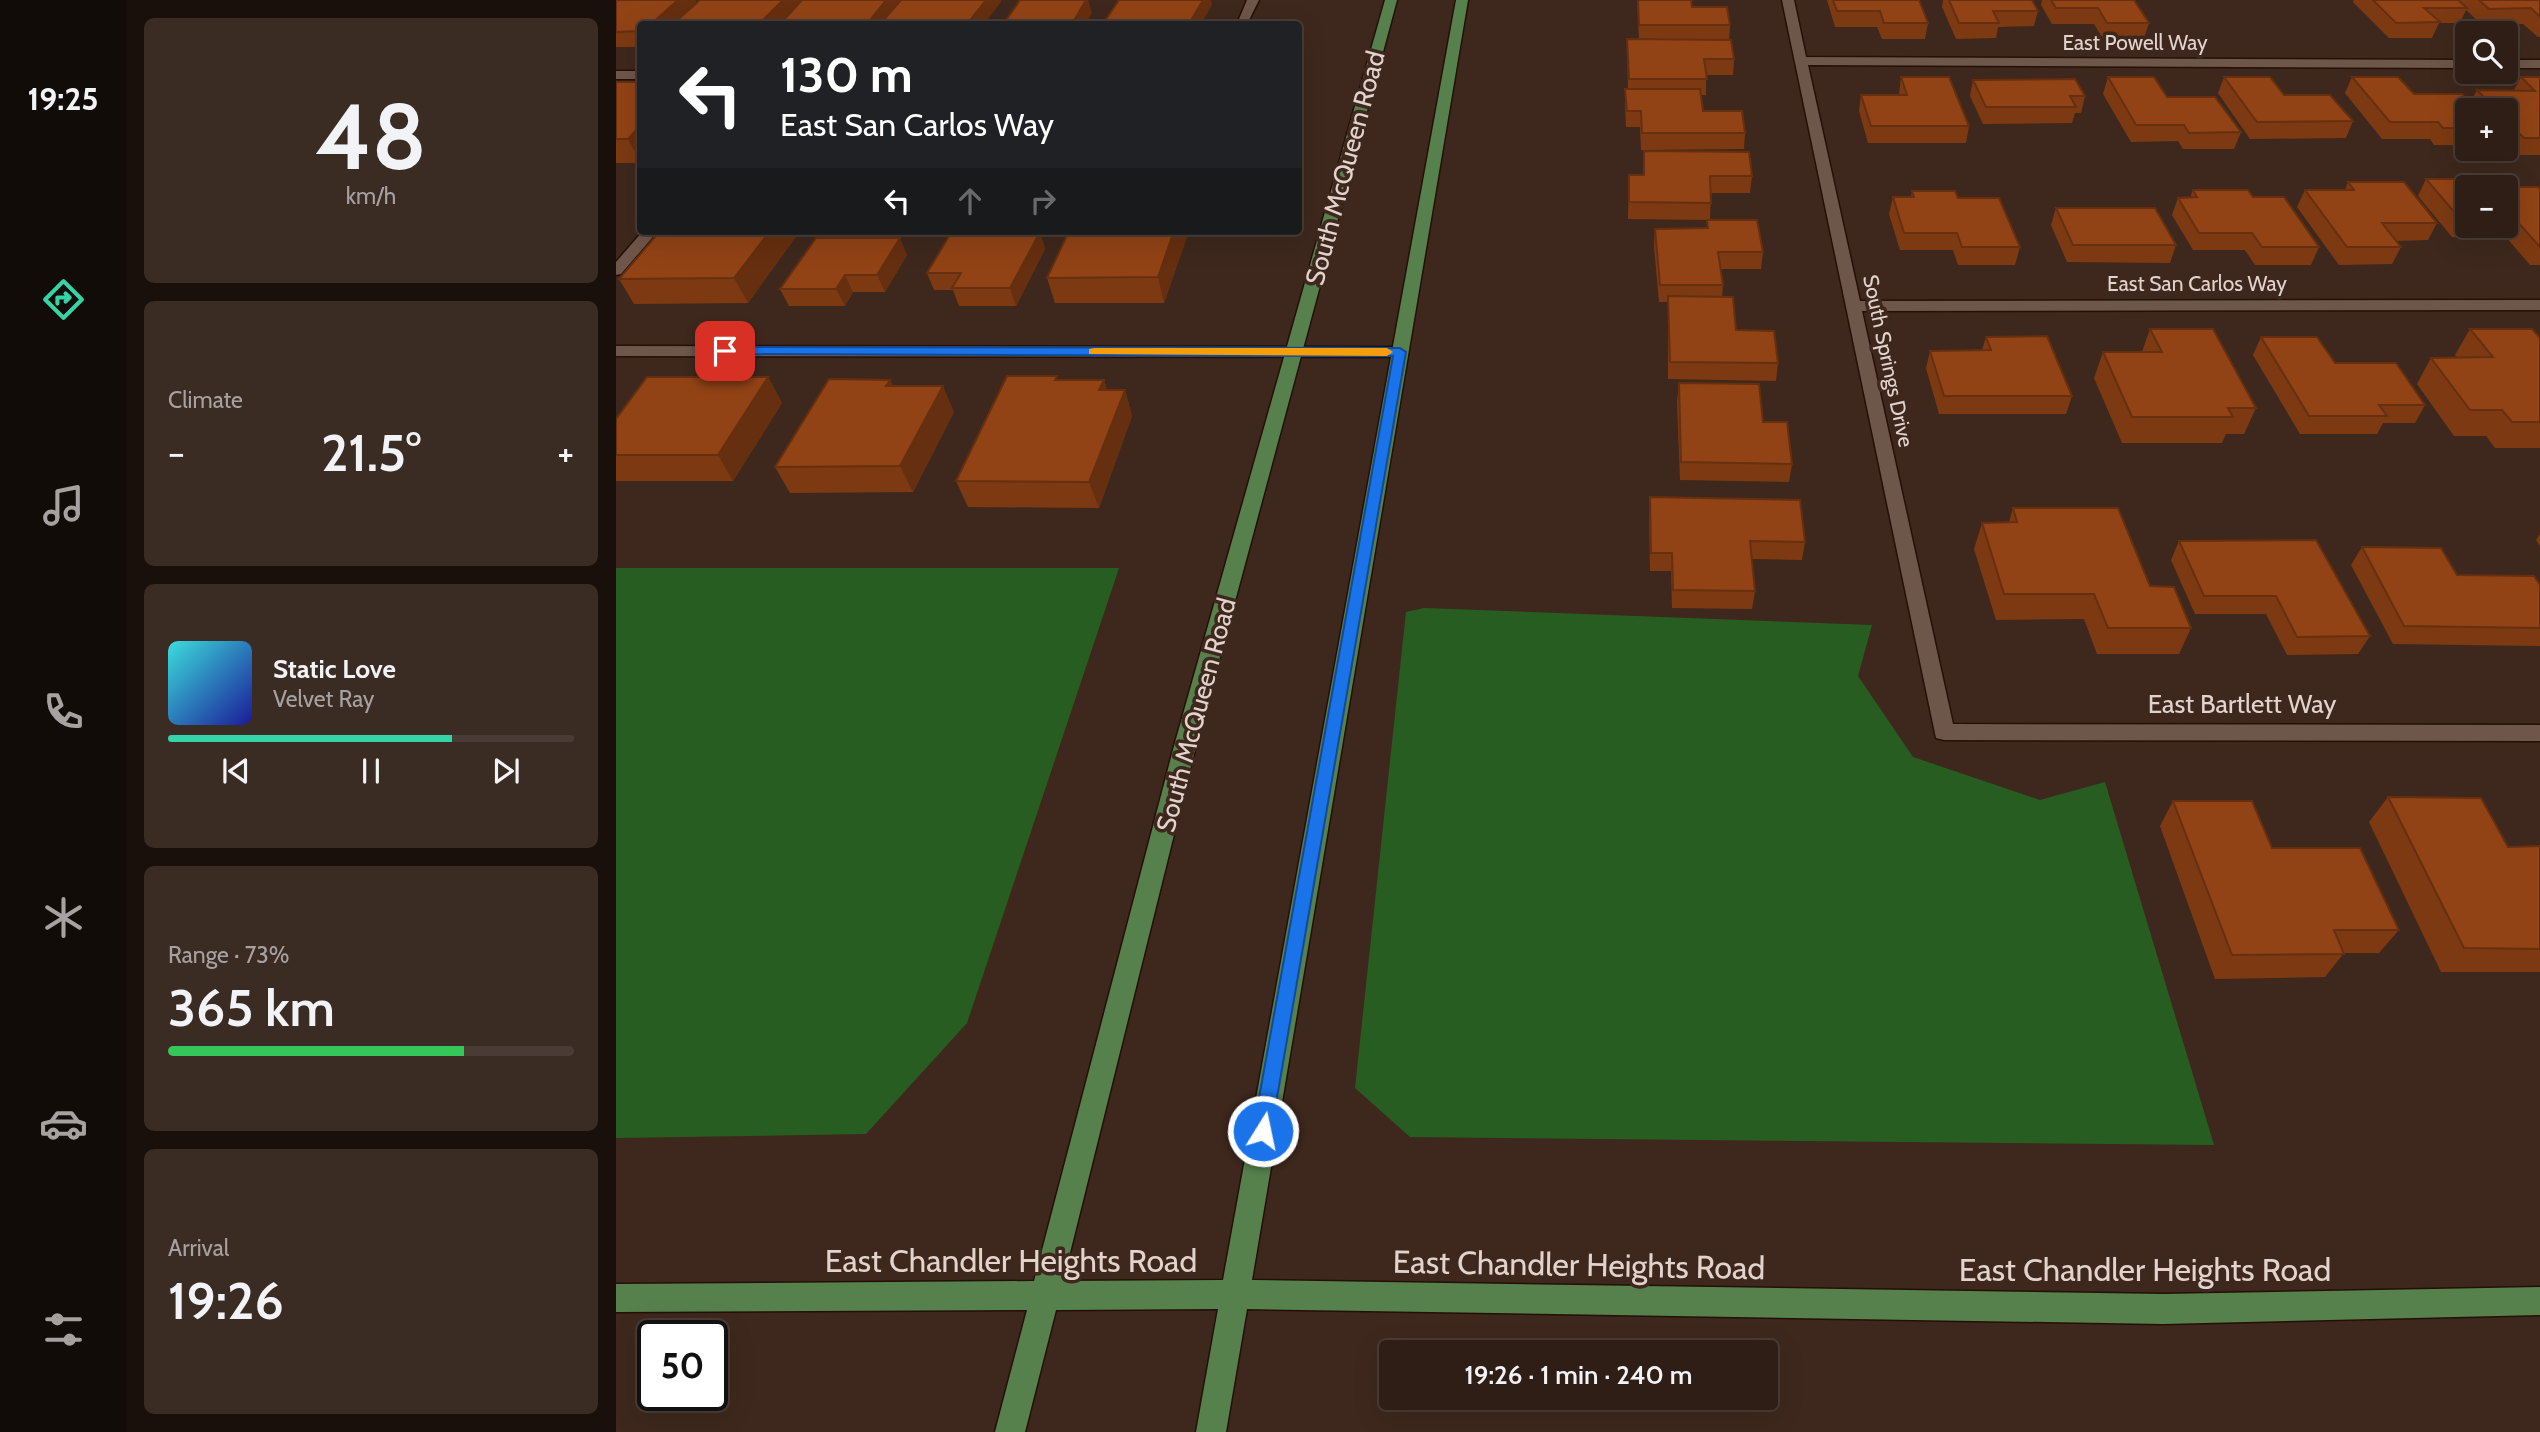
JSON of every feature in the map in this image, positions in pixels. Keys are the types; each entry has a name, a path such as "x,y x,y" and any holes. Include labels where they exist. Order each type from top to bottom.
{"main road":[{"name":"South McQueen Road","path":"1010,1432 1185,746 1391,0"},
{"path":"1211,1432 1462,0"},
{"name":"East Chandler Heights Road","path":"616,1298 1234,1294 2163,1309 2540,1301"}],"street":[{"path":"1243,21 1253,0"},
{"name":"South Springs Drive","path":"1788,0 1944,732"},
{"name":"East Powell Way","path":"1802,61 2455,64"},
{"path":"2518,64 2540,64"},
{"path":"616,75 637,75"},
{"path":"616,271 648,235"},
{"name":"East San Carlos Way","path":"1855,306 2540,305"},
{"path":"616,351 1400,352"},
{"name":"East Bartlett Way","path":"1944,732 2540,733"}],"green space":[{"path":"616,568 1119,568 967,1023 866,1134 616,1138"},
{"path":"1424,608 1872,625 1858,676 1913,757 2040,800 2105,782 2214,1145 1410,1137 1355,1088 1406,612"}],"building":[{"path":"616,0 678,0 654,21 637,21 637,31 616,32"},
{"path":"700,0 783,0 762,21 676,21"},
{"path":"802,0 886,0 869,21 783,21"},
{"path":"901,0 986,0 969,21 883,21"},
{"path":"1020,0 1086,0 1074,21 1005,21"},
{"path":"1119,0 1203,0 1191,21 1105,21"},
{"path":"1638,0 1691,0 1692,7 1727,7 1730,25 1639,25"},
{"path":"1833,0 1919,0 1928,23 1884,23 1880,11 1837,11"},
{"path":"1949,0 2032,0 2038,11 1993,11 1999,23 1959,23"},
{"path":"2051,0 2134,0 2149,23 2107,23 2098,8 2056,8"},
{"path":"2373,0 2458,0 2467,8 2424,8 2440,22 2396,23"},
{"path":"2479,0 2540,0 2540,17 2531,8 2489,9"},
{"path":"1627,39 1731,40 1734,59 1704,59 1707,79 1629,79"},
{"path":"1901,77 1949,77 1969,126 1871,126 1861,95 1907,95"},
{"path":"2108,77 2154,77 2167,97 2215,97 2241,132 2189,133 2184,125 2136,125"},
{"path":"2224,77 2270,77 2284,95 2330,95 2353,121 2257,122"},
{"path":"2352,77 2398,77 2414,94 2462,94 2466,98 2455,98 2455,128 2443,128 2438,122 2390,122"},
{"path":"2521,77 2540,77 2540,138 2524,138 2518,132 2518,98 2485,98 2477,90 2535,91"},
{"path":"2075,79 2085,96 2070,96 2076,107 1986,107 1973,80"},
{"path":"616,82 637,82 637,129 628,139 616,139"},
{"path":"1625,89 1700,89 1703,111 1742,111 1745,133 1642,133 1641,111 1627,111"},
{"path":"1644,151 1749,152 1752,176 1710,176 1711,203 1629,202 1629,175 1644,175"},
{"path":"2426,179 2455,179 2455,213"},
{"path":"2348,182 2404,182 2437,223 2382,223 2401,247 2347,247 2305,190 2354,190"},
{"path":"2518,187 2540,189 2540,247 2518,222"},
{"path":"2193,190 2248,190 2253,197 2284,197 2319,247 2262,247 2252,233 2199,233 2178,198 2197,197"},
{"path":"1912,191 1955,191 1958,198 1999,198 2020,247 1962,247 1957,233 1904,233 1893,197 1914,197"},
{"path":"2056,208 2155,208 2176,245 2073,245"},
{"path":"1707,220 1757,220 1763,252 1718,252 1723,285 1660,285 1655,229 1708,228"},
{"path":"657,235 767,235 734,278 619,279"},
{"path":"950,235 1038,235 1010,288 952,288 961,273 927,273"},
{"path":"1067,235 1173,235 1158,277 1047,278"},
{"path":"816,238 900,238 877,275 845,275 836,289 780,289"},
{"path":"1668,296 1733,297 1736,330 1774,331 1778,363 1670,362"},
{"path":"2150,329 2213,329 2256,408 2228,408 2233,417 2132,417 2103,352 2162,352"},
{"path":"2470,329 2532,329 2540,338 2540,422 2512,422 2502,410 2470,410 2431,358 2493,357"},
{"path":"2047,336 2072,396 1944,396 1930,351 1991,350 1986,337"},
{"path":"2261,337 2317,337 2335,363 2396,363 2425,405 2379,405 2387,416 2309,416"},
{"path":"1007,376 1104,380 1099,390 1125,390 1089,482 956,481"},
{"path":"647,377 768,377 718,455 616,455 616,419"},
{"path":"829,379 890,380 886,386 943,386 900,466 775,467"},
{"path":"1679,383 1759,384 1763,422 1787,422 1792,464 1681,462"},
{"path":"1650,497 1800,500 1805,542 1750,541 1755,591 1673,590 1672,553 1651,553"},
{"path":"2013,508 2118,508 2150,586 2174,587 2191,628 2108,628 2094,594 2004,594 1982,523 2017,522"},
{"path":"2316,540 2370,636 2297,637 2276,596 2204,596 2179,541"},
{"path":"2362,547 2441,548 2457,575 2534,576 2540,585 2540,628 2404,626"},
{"path":"2388,797 2481,798 2508,847 2540,846 2540,949 2464,948"},
{"path":"2173,801 2252,801 2272,848 2360,848 2399,930 2334,930 2344,954 2232,955"}],"slow traffic":[{"path":"1094,352 1387,352"}],"route":[{"path":"725,351 1400,352 1263,1131"}]}
